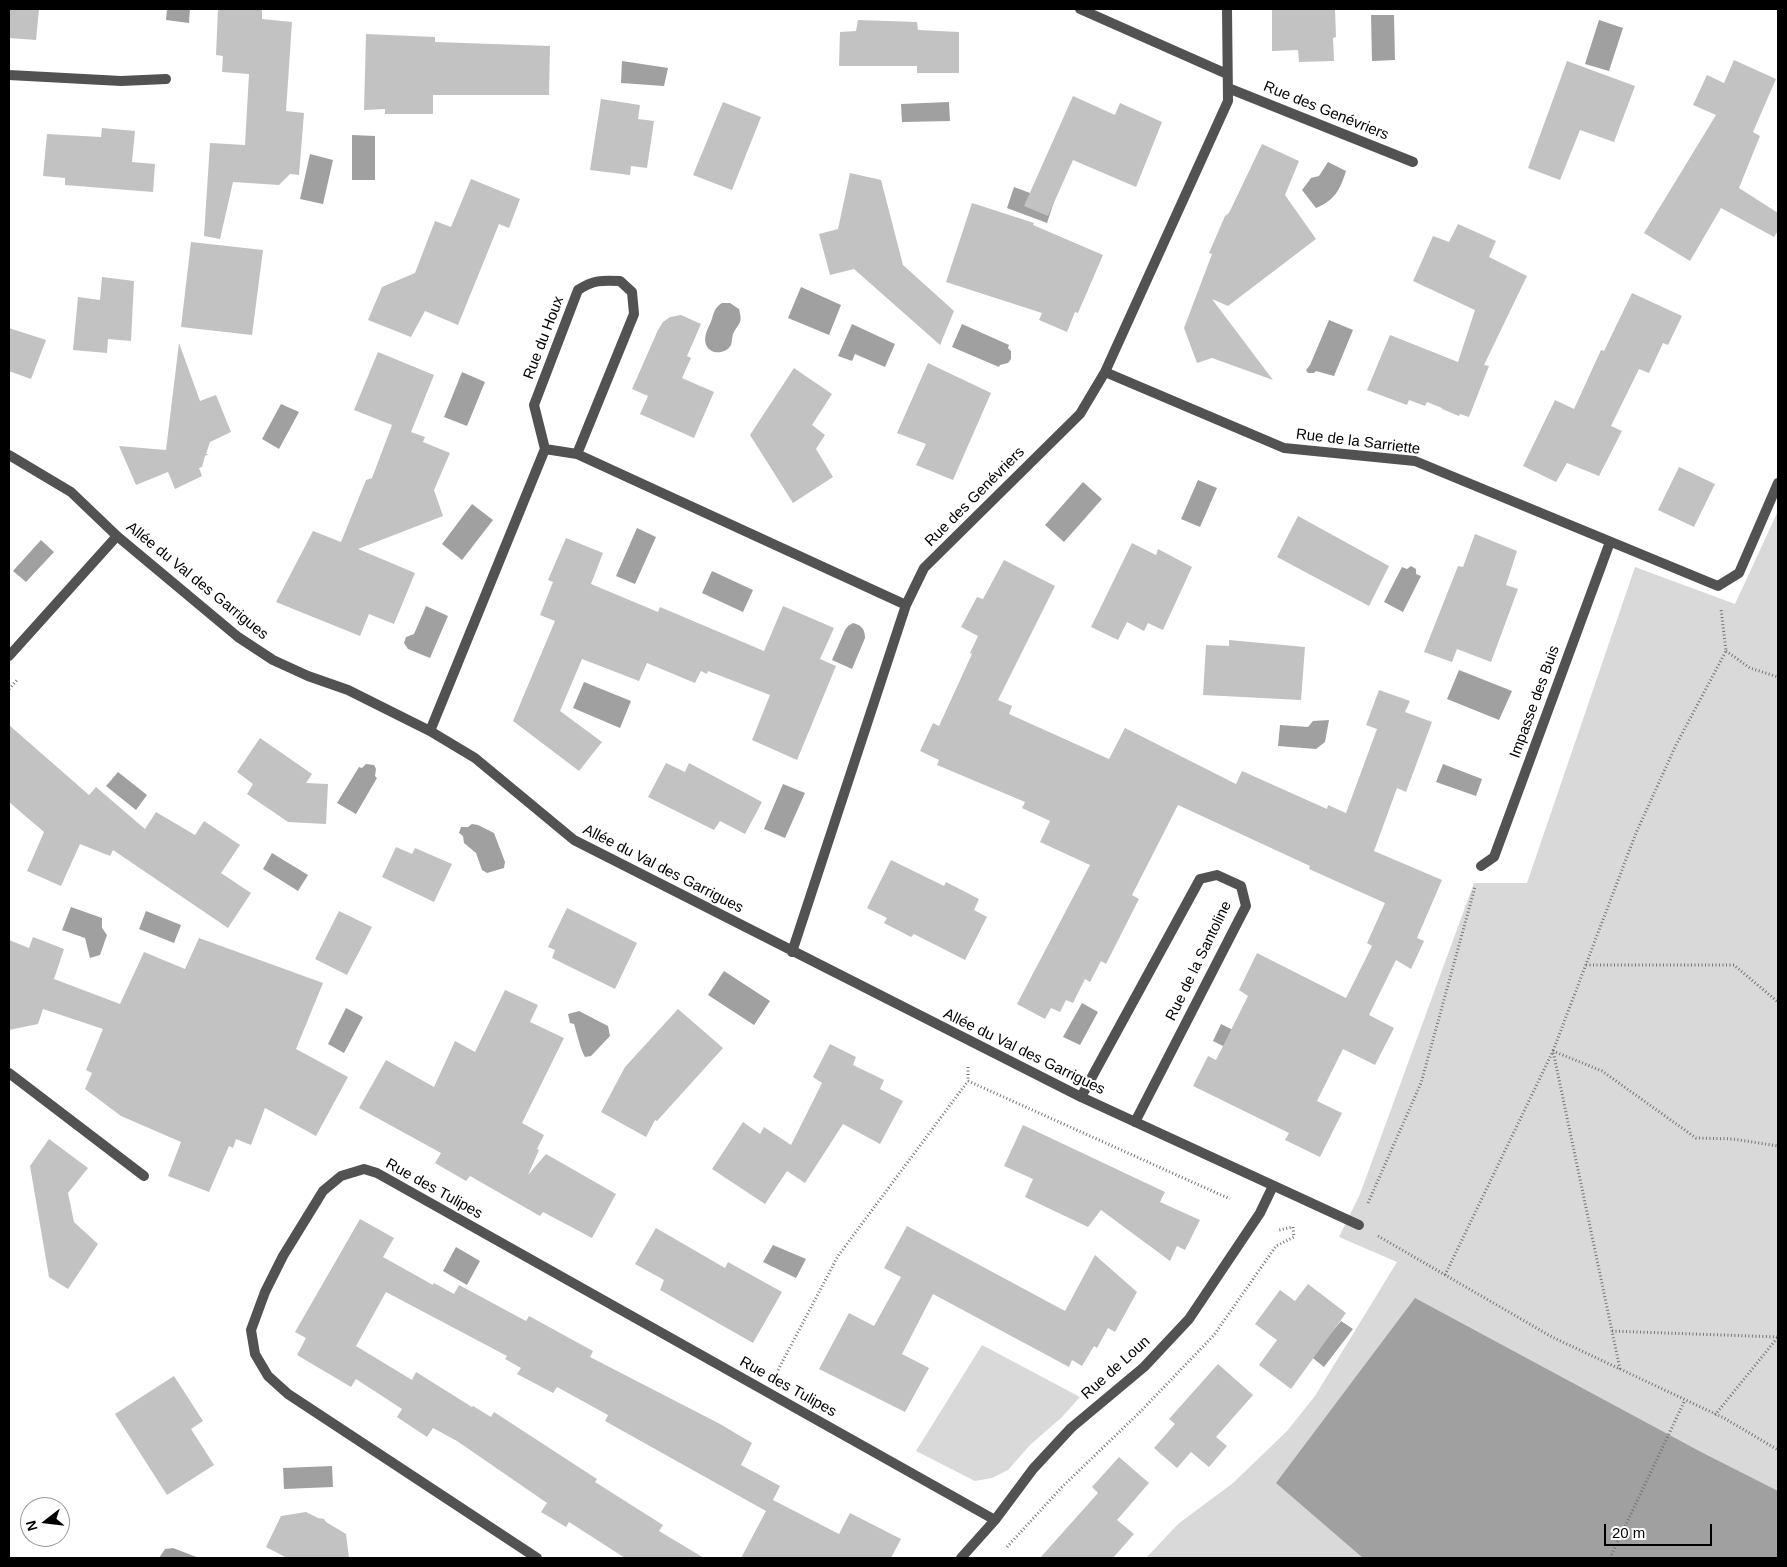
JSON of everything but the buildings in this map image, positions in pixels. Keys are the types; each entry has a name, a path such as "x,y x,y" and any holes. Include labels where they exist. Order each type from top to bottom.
{"street":[{"path":"1080,9 1227,74"},
{"name":"Rue des Genévriers","path":"792,952 906,605 924,568 1080,414 1106,372 1228,101 1227,9"},
{"path":"9,76 166,80"},
{"name":"Rue des Genévriers","path":"1228,88 1413,162"},
{"name":"Rue du Houx","path":"545,449 534,405 578,290 590,282 603,280 620,281 632,292 634,314 577,454"},
{"name":"Rue de la Sarriette","path":"1106,372 1284,448 1415,460 1718,586"},
{"path":"430,731 545,449 577,454 906,605"},
{"name":"Allée du Val des Garrigues","path":"9,456 71,492 117,536 238,637 273,660 308,676 348,690 430,731 475,758 574,840 1081,1098 1359,1225"},
{"path":"1718,586 1739,573 1778,483"},
{"path":"9,656 117,536"},
{"name":"Impasse des Buis","path":"1481,866 1494,857 1610,542"},
{"name":"Rue de la Santoline","path":"1081,1098 1200,879 1217,875 1241,886 1246,906 1135,1122"},
{"path":"9,1073 144,1176"},
{"name":"Rue des Tulipes","path":"537,1558 288,1394 268,1376 255,1354 252,1330 265,1292 283,1256 323,1190 341,1176 364,1169 377,1173 995,1520"},
{"name":"Rue de Loun","path":"961,1558 995,1520 1033,1469 1071,1428 1144,1367 1189,1319 1260,1213 1273,1186"}],"path":[{"path":"1445,1275 1553,1051 1636,833 1676,745 1726,651 1718,586"},
{"path":"1726,651 1750,668 1778,677"},
{"path":"1481,866 1421,1082 1359,1225 1552,1337 1685,1400 1778,1450"},
{"path":"1586,965 1734,965 1778,1002"},
{"path":"767,1393 838,1256 931,1128 968,1081 970,1042"},
{"path":"1553,1051 1602,1072 1696,1138 1733,1139 1778,1146"},
{"path":"1553,1051 1620,1369"},
{"path":"968,1081 1230,1199"},
{"path":"1612,1331 1778,1336 1715,1415"},
{"path":"1610,1558 1685,1400"}],"shaded area":[{"path":"167,9 190,9 189,23 166,20"},
{"path":"1371,15 1394,15 1395,60 1372,61"},
{"path":"1599,20 1623,28 1609,71 1585,64"},
{"path":"622,61 668,68 664,86 621,83"},
{"path":"949,102 950,121 902,122 901,104"},
{"path":"352,135 375,136 375,180 352,180"},
{"path":"310,154 333,160 323,204 300,199"},
{"path":"1328,162 1346,171 1336,194 1328,202 1316,208 1302,190 1311,178 1319,176"},
{"path":"1014,187 1054,202 1047,223 1007,208"},
{"path":"801,287 841,305 829,335 788,318"},
{"path":"722,303 730,303 739,309 740,320 733,334 731,345 722,352 717,352 708,348 705,342 715,311"},
{"path":"1329,320 1353,330 1334,376 1316,371 1308,373 1306,370 1310,365"},
{"path":"852,324 895,344 885,367 855,354 852,361 838,356"},
{"path":"962,324 1009,345 1011,359 1008,363 999,367 952,347"},
{"path":"462,372 485,382 467,426 444,417"},
{"path":"281,404 299,412 279,449 262,439"},
{"path":"1198,480 1217,488 1200,527 1181,519"},
{"path":"1083,482 1102,499 1064,542 1045,525"},
{"path":"472,504 493,520 462,560 442,544"},
{"path":"1778,511 1778,1558 1146,1558 1178,1524 1233,1483 1287,1431 1315,1396 1397,1262 1339,1237 1360,1194 1474,883 1527,883 1635,567 1735,604"},
{"path":"637,528 656,537 635,584 616,576"},
{"path":"41,540 54,552 26,582 13,571"},
{"path":"1411,566 1416,569 1416,574 1421,576 1403,612 1384,602 1402,567 1407,569"},
{"path":"712,571 753,590 743,612 702,593"},
{"path":"426,606 448,616 430,658 408,649 404,643 406,637 414,634"},
{"path":"853,623 862,628 865,638 852,669 832,660 845,630"},
{"path":"1459,670 1512,691 1499,720 1447,699"},
{"path":"584,682 631,701 620,728 573,708"},
{"path":"1329,720 1325,742 1316,749 1278,746 1280,725 1308,727 1313,721"},
{"path":"366,764 374,765 377,778 356,814 337,803 359,767 362,768"},
{"path":"1443,764 1482,779 1476,796 1436,782"},
{"path":"118,772 147,795 136,810 106,786"},
{"path":"783,784 805,793 785,838 764,829"},
{"path":"472,824 494,833 505,862 504,868 487,873 482,870 476,853 464,843 463,836 459,833 461,827 468,827"},
{"path":"272,853 308,875 298,891 263,869"},
{"path":"71,907 102,918 102,928 107,935 100,955 90,958 85,938 62,930"},
{"path":"146,911 181,925 174,943 139,929"},
{"path":"724,971 770,1001 754,1025 708,995"},
{"path":"1082,1003 1098,1012 1080,1045 1063,1037"},
{"path":"346,1008 363,1017 344,1053 328,1044"},
{"path":"579,1011 608,1026 610,1036 591,1056 585,1057 574,1024 570,1023 568,1014"},
{"path":"1221,1024 1255,1041 1247,1058 1213,1041"},
{"path":"773,1245 806,1259 796,1278 763,1262"},
{"path":"456,1247 480,1261 467,1285 443,1271"},
{"path":"1415,1298 1701,1452 1778,1491 1778,1558 1363,1558 1276,1483"},
{"path":"1341,1321 1353,1329 1324,1367 1309,1355"},
{"path":"982,1345 1080,1397 1062,1417 1030,1445 1008,1470 992,1478 975,1481 916,1451"},
{"path":"332,1466 333,1487 284,1489 283,1468"},
{"path":"173,1548 199,1558 159,1558 165,1549"}]}
